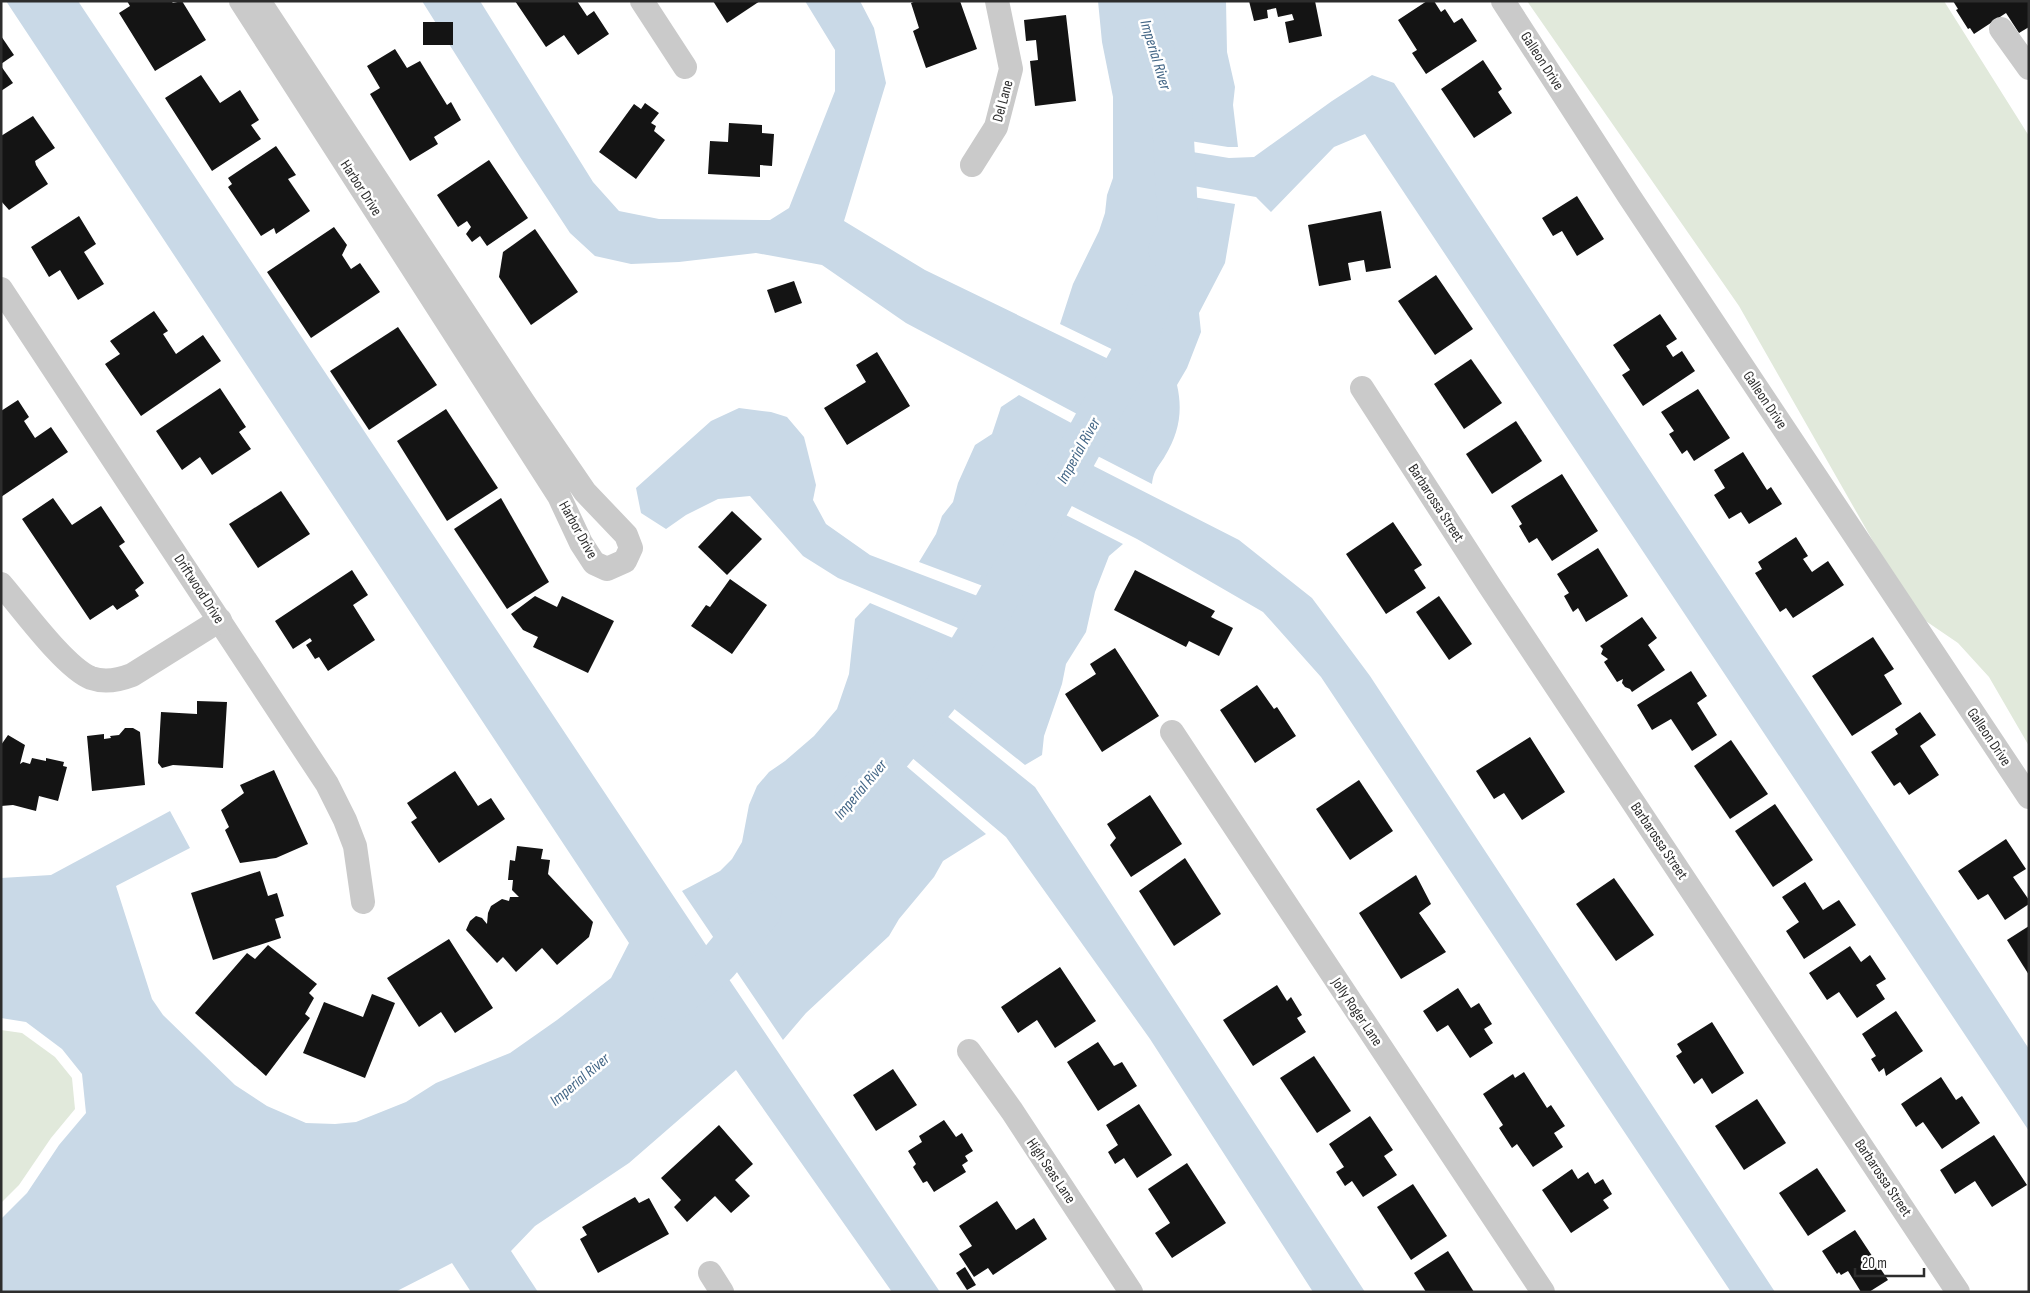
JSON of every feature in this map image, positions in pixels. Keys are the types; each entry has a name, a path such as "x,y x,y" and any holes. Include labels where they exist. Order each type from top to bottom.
{"street":[{"name":"Harbor Drive","path":"241,1 559,496 581,543 594,563 607,569 625,561 631,548 626,534 585,492 524,403 259,1"},
{"path":"642,1 685,67"},
{"name":"Del Lane","path":"972,165 996,127 1011,68 997,1"},
{"name":"Galleon Drive","path":"1503,1 1634,204 2029,797"},
{"path":"2001,29 2029,68"},
{"name":"Driftwood Drive","path":"1,290 327,784 342,812 355,846 363,902"},
{"name":"Barbarossa Street","path":"1362,388 1489,585 1958,1292"},
{"path":"1,584 72,666 92,678 105,681 119,680 132,675 220,620"},
{"name":"Jolly Roger Lane","path":"1172,732 1543,1292"},
{"name":"High Seas Lane","path":"969,1051 1017,1119 1131,1292"}],"shaded area":[{"path":"1527,1 1944,1 2029,136 2029,746 1989,677 1958,643 1914,613 1739,306"},
{"path":"1,1030 22,1033 55,1057 72,1078 75,1109 51,1138 19,1185 1,1203"}],"water":[{"path":"6,1 78,1 718,963 940,1292 892,1292 736,1070 629,1163 535,1226 511,1251 538,1292 471,1292 452,1263 395,1292 1,1292 1,1219 27,1193 59,1145 86,1113 82,1074 62,1049 26,1022 1,1018 1,878 51,875 170,811 190,848 116,886 152,999 163,1015 235,1085 267,1106 306,1123 335,1124 356,1122 406,1102 436,1083 510,1053 557,1020 611,978 629,943"},
{"path":"422,1 480,1 593,182 619,211 659,219 770,220 789,208 835,91 835,50 805,1 860,1 874,28 886,83 844,221 925,270 1125,367 1094,423 906,323 822,265 756,253 679,262 631,264 595,256 570,233"},
{"path":"1098,1 1226,1 1227,52 1235,87 1233,105 1238,147 1171,138 1166,142 1164,155 1165,178 1170,190 1175,194 1235,204 1225,263 1199,313 1201,332 1187,368 1177,385 1180,413 1177,430 1170,447 1155,472 1152,484 1080,447 1074,446 1070,449 1059,463 1046,490 1045,502 1050,507 1123,544 1109,556 1095,592 1086,632 1066,664 1062,684 1044,736 1042,755 1025,765 938,696 932,693 923,697 890,738 888,748 892,754 986,834 943,861 934,877 899,919 889,936 806,1013 783,1040 682,891 720,871 732,859 742,842 749,805 757,786 769,772 814,736 837,709 849,674 855,619 870,603 974,647 985,643 993,632 1005,609 1006,601 999,592 919,562 936,534 942,516 953,502 958,483 975,445 992,434 1001,407 1019,395 1090,433 1096,434 1104,429 1135,370 1134,362 1128,357 1060,324 1073,284 1099,231 1113,178 1113,97 1102,42"},
{"path":"1372,75 1394,83 1806,707 2029,1049 2029,1131 1365,134 1334,147 1271,212 1256,197 1176,183 1174,149 1229,158 1254,157"},
{"path":"739,408 771,412 787,417 804,437 816,485 813,500 826,524 870,555 996,603 977,636 838,578 803,556 750,496 718,499 686,515 666,529 641,513 636,488 711,421"},
{"path":"1076,457 1239,540 1312,598 1370,676 1775,1292 1731,1292 1321,677 1263,612 1137,539 1054,497"},
{"path":"932,704 1035,787 1365,1292 1313,1292 1150,1039 1006,837 898,746"}],"building":[{"path":"127,1 171,1 173,3 182,1 206,40 155,71 119,13 130,6"},
{"path":"515,1 577,1 587,16 594,11 609,34 578,55 564,35 546,47"},
{"path":"713,1 760,1 727,23"},
{"path":"916,1 960,1 977,49 926,68 913,31 919,28 911,3"},
{"path":"1249,1 1315,1 1322,36 1289,43 1285,22 1294,20 1292,14 1278,17 1276,8 1267,10 1268,18 1254,21"},
{"path":"1427,1 1434,1 1441,12 1445,9 1454,23 1462,18 1477,41 1426,74 1412,53 1417,50 1398,20"},
{"path":"1953,1 2028,1 2029,27 2019,33 2006,13 1974,34 1970,28 1968,29 1956,10 1958,9"},
{"path":"1066,15 1076,101 1035,106 1030,61 1038,60 1036,40 1026,41 1024,20"},
{"path":"423,22 453,22 453,45 423,45"},
{"path":"1,36 14,55 1,64"},
{"path":"395,49 407,68 420,61 447,105 451,102 461,120 434,137 438,144 410,161 370,94 380,88 367,66"},
{"path":"1483,60 1502,89 1498,92 1512,113 1474,138 1441,89"},
{"path":"1,66 13,83 1,91"},
{"path":"201,75 220,103 240,90 259,120 251,125 261,139 212,171 165,98"},
{"path":"645,103 659,113 651,123 656,126 654,131 665,140 636,179 599,152 634,104 641,109"},
{"path":"33,116 55,148 35,161 48,184 9,210 1,201 1,136"},
{"path":"729,123 762,125 762,133 774,134 772,166 760,165 760,177 708,174 710,141 728,142"},
{"path":"276,146 296,175 288,179 310,211 276,234 274,228 261,236 228,187 232,184 228,178"},
{"path":"489,160 528,218 487,246 480,236 472,242 466,234 471,227 467,221 458,227 437,195"},
{"path":"1577,196 1604,239 1577,256 1562,231 1553,236 1542,218"},
{"path":"1381,211 1391,268 1366,272 1364,260 1348,263 1351,280 1319,286 1308,225"},
{"path":"79,216 96,244 84,252 104,284 78,300 60,270 49,277 31,247"},
{"path":"334,227 347,245 342,255 351,269 360,263 380,292 311,338 267,272"},
{"path":"535,229 578,292 531,325 499,277 503,252"},
{"path":"1436,275 1473,329 1435,355 1398,301"},
{"path":"794,281 802,303 775,313 767,290"},
{"path":"154,311 168,331 163,334 176,354 203,335 221,361 141,416 105,364 120,354 110,341"},
{"path":"1660,314 1677,339 1666,346 1673,357 1682,351 1695,371 1643,406 1622,375 1630,370 1613,345"},
{"path":"398,327 437,385 369,430 330,371"},
{"path":"877,352 910,406 847,445 824,408 866,382 856,365"},
{"path":"1471,359 1502,403 1464,429 1434,384"},
{"path":"220,388 246,427 239,432 251,449 212,475 200,457 182,470 156,431"},
{"path":"1698,389 1730,438 1694,461 1687,450 1682,454 1669,434 1674,431 1661,412"},
{"path":"18,400 29,417 24,421 35,438 51,427 68,452 1,497 1,411"},
{"path":"446,409 498,488 447,521 397,441"},
{"path":"1516,421 1542,461 1492,494 1466,454"},
{"path":"1743,452 1767,490 1771,487 1782,504 1749,524 1741,512 1729,519 1714,495 1725,488 1714,470"},
{"path":"1562,474 1598,531 1552,561 1537,538 1529,543 1519,526 1522,524 1511,506"},
{"path":"281,491 310,534 258,568 229,524"},
{"path":"53,498 72,525 101,506 125,542 119,546 144,583 135,590 139,596 117,610 113,605 90,620 22,519"},
{"path":"501,498 549,582 507,609 454,529"},
{"path":"732,511 762,539 727,575 698,547"},
{"path":"1393,522 1422,565 1414,570 1426,588 1386,614 1346,554"},
{"path":"1796,537 1808,556 1803,559 1812,572 1828,561 1844,585 1793,618 1786,608 1780,612 1755,573 1762,569 1758,562"},
{"path":"1598,548 1628,596 1586,622 1578,608 1573,612 1564,596 1569,593 1557,574"},
{"path":"352,570 368,595 353,605 375,640 328,671 319,657 315,659 306,645 312,641 310,638 293,649 275,621"},
{"path":"1135,570 1215,611 1211,617 1233,628 1219,656 1189,641 1186,647 1114,610"},
{"path":"730,579 767,605 732,654 691,626 706,605 710,607"},
{"path":"535,596 557,607 562,596 614,621 588,673 533,647 538,637 523,630 511,614"},
{"path":"1439,596 1472,644 1449,660 1416,612"},
{"path":"1642,617 1657,638 1648,645 1665,670 1632,692 1622,683 1623,679 1617,682 1604,662 1608,659 1601,654 1603,649 1600,646"},
{"path":"1873,637 1894,669 1884,675 1902,704 1852,736 1812,676"},
{"path":"1115,648 1159,716 1102,752 1065,694 1096,674 1090,664"},
{"path":"1691,671 1707,696 1697,703 1717,735 1692,751 1671,719 1652,730 1637,705"},
{"path":"1257,685 1274,709 1277,707 1296,736 1255,763 1220,710"},
{"path":"197,701 227,702 223,768 173,765 162,768 158,763 161,712 197,714"},
{"path":"1920,712 1936,735 1920,746 1939,775 1909,795 1900,782 1894,786 1871,752 1898,734 1895,729"},
{"path":"125,728 133,728 140,732 145,785 92,791 87,736 104,734 104,739 111,738 110,736 119,735"},
{"path":"8,735 25,745 20,764 23,762 30,764 32,758 46,761 46,758 64,762 63,766 67,767 58,801 39,796 36,811 13,805 1,806 1,745"},
{"path":"1530,737 1565,792 1522,820 1504,793 1494,799 1476,771"},
{"path":"1731,740 1768,794 1730,819 1694,766"},
{"path":"274,770 308,844 276,858 240,863 225,830 229,827 221,810 244,793 240,785"},
{"path":"455,771 478,806 491,798 505,819 439,863 411,822 417,818 407,803"},
{"path":"1359,780 1393,831 1350,860 1316,809"},
{"path":"1150,795 1182,844 1131,877 1110,845 1116,838 1107,824"},
{"path":"1775,804 1813,860 1773,887 1735,831"},
{"path":"2006,839 2026,869 2013,877 2029,900 2029,904 2005,920 1988,894 1978,900 1958,871"},
{"path":"517,846 543,849 541,859 550,860 548,874 593,922 589,937 557,965 542,948 516,972 503,957 497,963 466,930 470,921 476,916 482,918 487,924 491,906 502,899 509,901 510,897 519,897 512,890 513,880 508,880 510,860 515,861"},
{"path":"1185,858 1221,914 1174,946 1139,891"},
{"path":"260,871 268,896 277,893 284,916 275,919 281,938 213,960 191,893"},
{"path":"1416,875 1431,904 1419,913 1446,952 1401,979 1359,913"},
{"path":"1614,878 1654,935 1616,961 1576,904"},
{"path":"1805,882 1823,910 1839,900 1856,925 1804,959 1786,931 1799,922 1782,897"},
{"path":"2029,926 2029,975 2007,940"},
{"path":"449,939 493,1008 455,1033 441,1012 419,1027 387,978"},
{"path":"268,945 317,984 309,993 314,998 305,1014 310,1018 266,1076 195,1013 247,953 255,959"},
{"path":"1850,946 1861,962 1870,955 1886,979 1876,985 1885,999 1857,1018 1839,992 1827,1000 1809,973"},
{"path":"1060,967 1096,1021 1055,1048 1037,1020 1018,1033 1001,1007"},
{"path":"1277,985 1287,1001 1291,997 1302,1015 1297,1018 1306,1032 1253,1066 1223,1020"},
{"path":"1458,988 1471,1008 1479,1003 1492,1024 1484,1029 1493,1043 1470,1058 1448,1025 1437,1032 1423,1011"},
{"path":"372,994 395,1003 365,1078 303,1053 324,1002 363,1017"},
{"path":"1896,1011 1923,1051 1886,1076 1884,1068 1879,1072 1871,1059 1876,1056 1862,1034"},
{"path":"1712,1022 1744,1073 1712,1094 1702,1078 1694,1084 1676,1056 1682,1052 1677,1044"},
{"path":"1098,1042 1114,1066 1122,1062 1137,1086 1098,1111 1067,1062"},
{"path":"1314,1056 1351,1111 1317,1133 1280,1078"},
{"path":"893,1069 917,1105 876,1131 853,1095"},
{"path":"1524,1072 1547,1108 1551,1105 1565,1126 1554,1133 1563,1147 1533,1167 1517,1144 1512,1148 1499,1128 1503,1125 1483,1094 1513,1074 1515,1078"},
{"path":"1941,1077 1956,1100 1962,1096 1980,1123 1942,1149 1923,1122 1916,1127 1901,1104"},
{"path":"1757,1099 1786,1143 1744,1170 1715,1126"},
{"path":"1139,1104 1172,1155 1137,1178 1124,1158 1115,1164 1108,1152 1118,1145 1106,1125"},
{"path":"1370,1116 1393,1150 1384,1156 1397,1175 1363,1197 1352,1181 1345,1186 1336,1172 1344,1167 1329,1144"},
{"path":"944,1120 956,1137 962,1133 973,1151 965,1156 968,1161 962,1165 966,1172 934,1192 927,1181 923,1183 913,1167 916,1164 908,1151 922,1142 919,1136"},
{"path":"719,1125 753,1164 735,1180 750,1196 731,1213 715,1196 687,1222 674,1207 681,1200 661,1178"},
{"path":"1994,1135 2027,1185 1992,1207 1975,1181 1955,1194 1940,1170"},
{"path":"1187,1163 1226,1223 1172,1258 1155,1233 1170,1223 1148,1189"},
{"path":"1817,1168 1846,1211 1808,1236 1779,1193"},
{"path":"1572,1169 1578,1179 1588,1172 1595,1184 1603,1179 1612,1194 1603,1200 1609,1208 1571,1233 1542,1190"},
{"path":"1413,1184 1447,1236 1411,1260 1377,1207"},
{"path":"635,1197 639,1203 649,1198 669,1234 598,1273 580,1239 587,1235 582,1227"},
{"path":"997,1201 1016,1230 1034,1218 1047,1239 993,1275 988,1268 974,1277 959,1254 972,1246 959,1226"},
{"path":"1855,1230 1888,1280 1869,1292 1861,1292 1848,1271 1841,1275 1839,1272 1837,1274 1822,1251"},
{"path":"1448,1251 1474,1292 1426,1292 1414,1273"},
{"path":"965,1267 976,1285 967,1290 956,1273"}],"waterway":[{"name":"Imperial River","path":"1139,1 1172,111 1178,223 1169,250"},
{"name":"Imperial River","path":"855,797 944,690 977,636 1132,354 1149,306"},
{"name":"Imperial River","path":"674,1000 718,963 761,911"}]}
